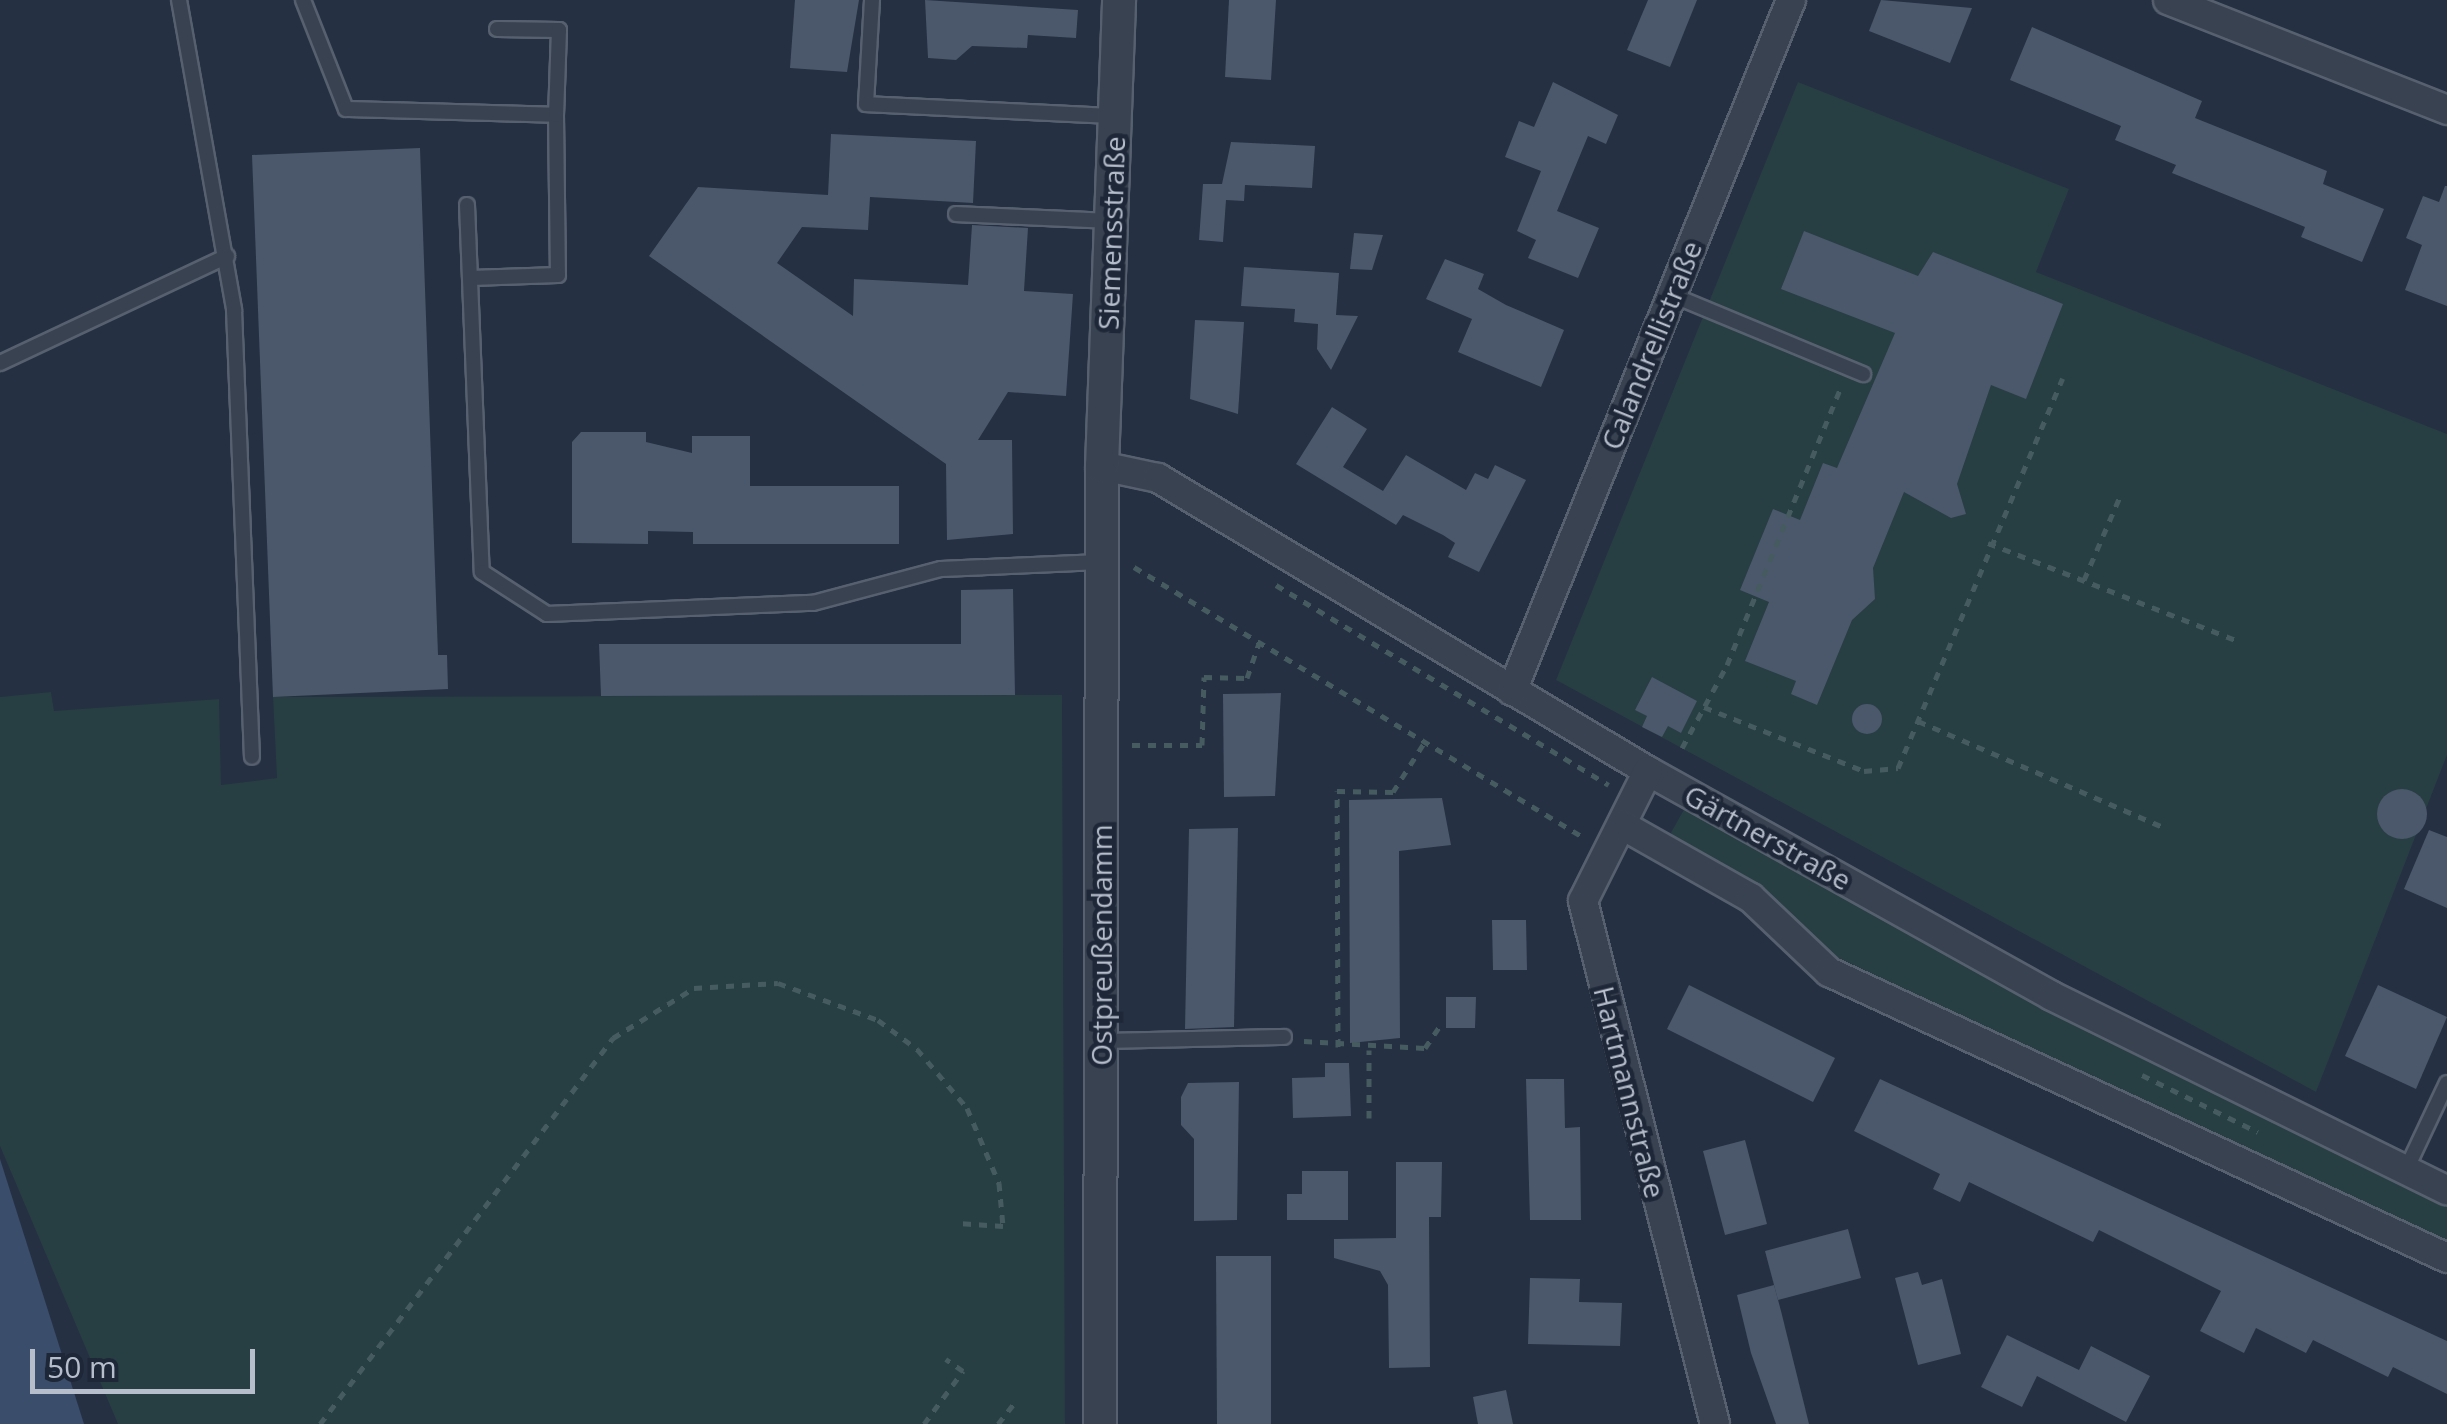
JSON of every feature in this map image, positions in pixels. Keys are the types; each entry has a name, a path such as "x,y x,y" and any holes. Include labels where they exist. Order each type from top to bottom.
{"street":[{"name":"Siemensstraße","path":"1102,466 1115,221 1119,0"},
{"name":"Calandrellistraße","path":"1512,691 1790,0"},
{"path":"2168,0 2447,110"},
{"name":"Ostpreußendamm","path":"1100,1424 1101,1041 1116,564 1102,466"},
{"name":"Gärtnerstraße","path":"1102,466 1158,478 1648,771 2052,996 2447,1190"},
{"name":"Hartmannstraße","path":"1648,771 1587,888 1586,919 1715,1424"},
{"path":"1622,825 1751,898 1829,972 2447,1258"}],"lane":[{"path":"179,0 227,256 252,757"},
{"path":"303,0 346,109 556,116"},
{"path":"872,0 866,104 1115,116"},
{"path":"471,278 558,275 559,30 497,29"},
{"path":"467,206 482,572 547,614 814,604 940,569 1116,564"},
{"path":"956,214 1115,221"},
{"path":"0,362 227,256"},
{"path":"1672,295 1856,371"},
{"path":"1101,1041 1284,1037"},
{"path":"2406,1170 2447,1083"}],"path":[{"path":"1682,748 1775,557 1856,371"},
{"path":"1704,707 1884,774 1898,768 1988,543 2063,378"},
{"path":"2084,580 2121,494"},
{"path":"1988,543 2240,642"},
{"path":"1116,564 1259,643 1595,843"},
{"path":"1272,583 1620,792"},
{"path":"1134,745 1202,746 1204,677 1247,678 1259,643"},
{"path":"1918,721 2167,829"},
{"path":"1338,1047 1336,792 1393,792 1424,744"},
{"path":"320,1424 613,1038 694,988 778,983 878,1020 917,1049 967,1108 999,1183 1003,1226 958,1223"},
{"path":"1284,1037 1369,1050 1425,1048 1442,1023"},
{"path":"1368,1118 1369,1050"},
{"path":"924,1424 963,1371 946,1359"},
{"path":"998,1424 1016,1401"}],"green space":[{"path":"1798,82 2069,189 2036,272 2447,434 2447,755 2316,1092 1556,680"},
{"path":"51,692 54,711 219,699 221,785 277,778 273,697 1062,695 1065,1424 118,1424 0,1146 0,697"},
{"path":"1686,806 2036,1003 2447,1206 2447,1245 1826,952 1669,836"}],"water":[{"path":"0,1159 84,1424 0,1424"}],"building":[{"path":"795,0 859,0 847,72 790,68"},
{"path":"925,0 1078,10 1076,38 1028,35 1027,48 972,46 956,60 928,58"},
{"path":"1229,0 1276,0 1271,80 1225,77"},
{"path":"1648,0 1697,0 1670,67 1627,50"},
{"path":"1881,0 1972,8 1950,63 1869,31"},
{"path":"2032,27 2202,101 2195,118 2327,171 2323,184 2384,209 2362,262 2301,237 2305,227 2172,173 2176,165 2115,140 2121,126 2010,80"},
{"path":"1553,82 1618,115 1606,144 1588,136 1557,211 1599,228 1578,278 1528,258 1536,240 1517,231 1541,171 1505,157 1519,121 1534,127"},
{"path":"831,134 976,141 973,203 870,197 868,230 802,227 777,263 853,316 854,279 968,285 972,225 1028,228 1024,291 1073,294 1066,396 1008,392 978,440 1012,440 1013,534 947,540 946,464 649,256 698,187 828,195"},
{"path":"1231,142 1315,146 1312,188 1245,185 1244,201 1226,200 1223,242 1199,240 1203,184 1222,184"},
{"path":"420,148 438,655 447,655 448,689 273,697 252,155"},
{"path":"2445,186 2447,306 2405,290 2422,245 2406,238 2423,196 2439,202"},
{"path":"1804,231 1918,276 1933,252 2063,304 2026,399 1991,385 1957,484 1966,514 1951,518 1904,492 1873,568 1875,599 1852,620 1817,705 1791,694 1796,681 1745,661 1769,602 1740,590 1773,509 1800,520 1823,463 1837,468 1895,333 1781,289"},
{"path":"1354,233 1383,235 1372,270 1350,269"},
{"path":"1445,259 1484,274 1478,289 1564,330 1541,387 1458,352 1472,319 1426,299"},
{"path":"1244,267 1339,273 1336,315 1358,316 1331,370 1317,349 1318,324 1294,322 1295,309 1241,306"},
{"path":"1195,320 1244,322 1238,414 1190,399"},
{"path":"1332,407 1367,429 1343,467 1383,491 1406,455 1466,490 1475,473 1488,479 1495,465 1526,480 1479,572 1448,557 1455,543 1443,535 1403,515 1396,525 1296,464"},
{"path":"581,432 646,432 646,442 692,453 692,436 750,436 750,486 899,486 899,544 693,544 693,532 648,531 648,544 572,543 572,442"},
{"path":"1013,589 1015,695 601,696 599,644 961,644 961,590"},
{"path":"1652,677 1697,701 1681,733 1668,726 1662,737 1642,727 1647,716 1635,710"},
{"path":"1281,693 1275,796 1224,797 1223,694"},
{"path":"1867,704 1878,708 1882,719 1878,730 1867,734 1856,730 1852,719 1856,708"},
{"path":"2402,789 2420,796 2427,814 2420,832 2402,839 2384,832 2377,814 2384,796"},
{"path":"1442,798 1451,845 1399,851 1400,1038 1350,1043 1349,800"},
{"path":"1238,828 1234,1027 1185,1029 1189,829"},
{"path":"2429,830 2447,837 2447,908 2404,889"},
{"path":"1492,920 1526,920 1527,970 1493,970"},
{"path":"1689,985 1835,1058 1813,1102 1667,1029"},
{"path":"2378,985 2447,1017 2416,1089 2345,1056"},
{"path":"1446,997 1476,997 1475,1028 1446,1028"},
{"path":"1325,1063 1349,1063 1351,1116 1293,1118 1292,1078 1325,1077"},
{"path":"1526,1079 1564,1079 1565,1128 1580,1127 1581,1220 1530,1220"},
{"path":"1880,1079 2447,1341 2447,1394 2393,1367 2388,1377 2313,1340 2306,1353 2256,1328 2244,1353 2200,1331 2221,1291 2099,1230 2093,1242 1969,1182 1960,1202 1933,1189 1940,1174 1854,1131"},
{"path":"1239,1082 1237,1220 1194,1221 1194,1139 1181,1125 1181,1097 1188,1083"},
{"path":"1745,1140 1767,1224 1725,1235 1703,1151"},
{"path":"1396,1162 1442,1162 1441,1217 1429,1217 1430,1367 1389,1368 1388,1285 1380,1271 1334,1258 1334,1239 1396,1238"},
{"path":"1302,1171 1348,1171 1348,1220 1287,1220 1287,1194 1302,1194"},
{"path":"1848,1229 1861,1278 1778,1300 1765,1251"},
{"path":"1216,1256 1271,1256 1271,1424 1217,1424"},
{"path":"1918,1272 1922,1285 1942,1279 1961,1354 1918,1365 1895,1278"},
{"path":"1530,1278 1580,1279 1579,1302 1622,1303 1620,1346 1528,1344"},
{"path":"1774,1285 1809,1424 1776,1424 1751,1353 1737,1295"},
{"path":"2007,1335 2079,1370 2091,1346 2150,1376 2126,1422 2037,1376 2022,1407 1981,1387"},
{"path":"1506,1390 1513,1424 1478,1424 1473,1397"}]}
